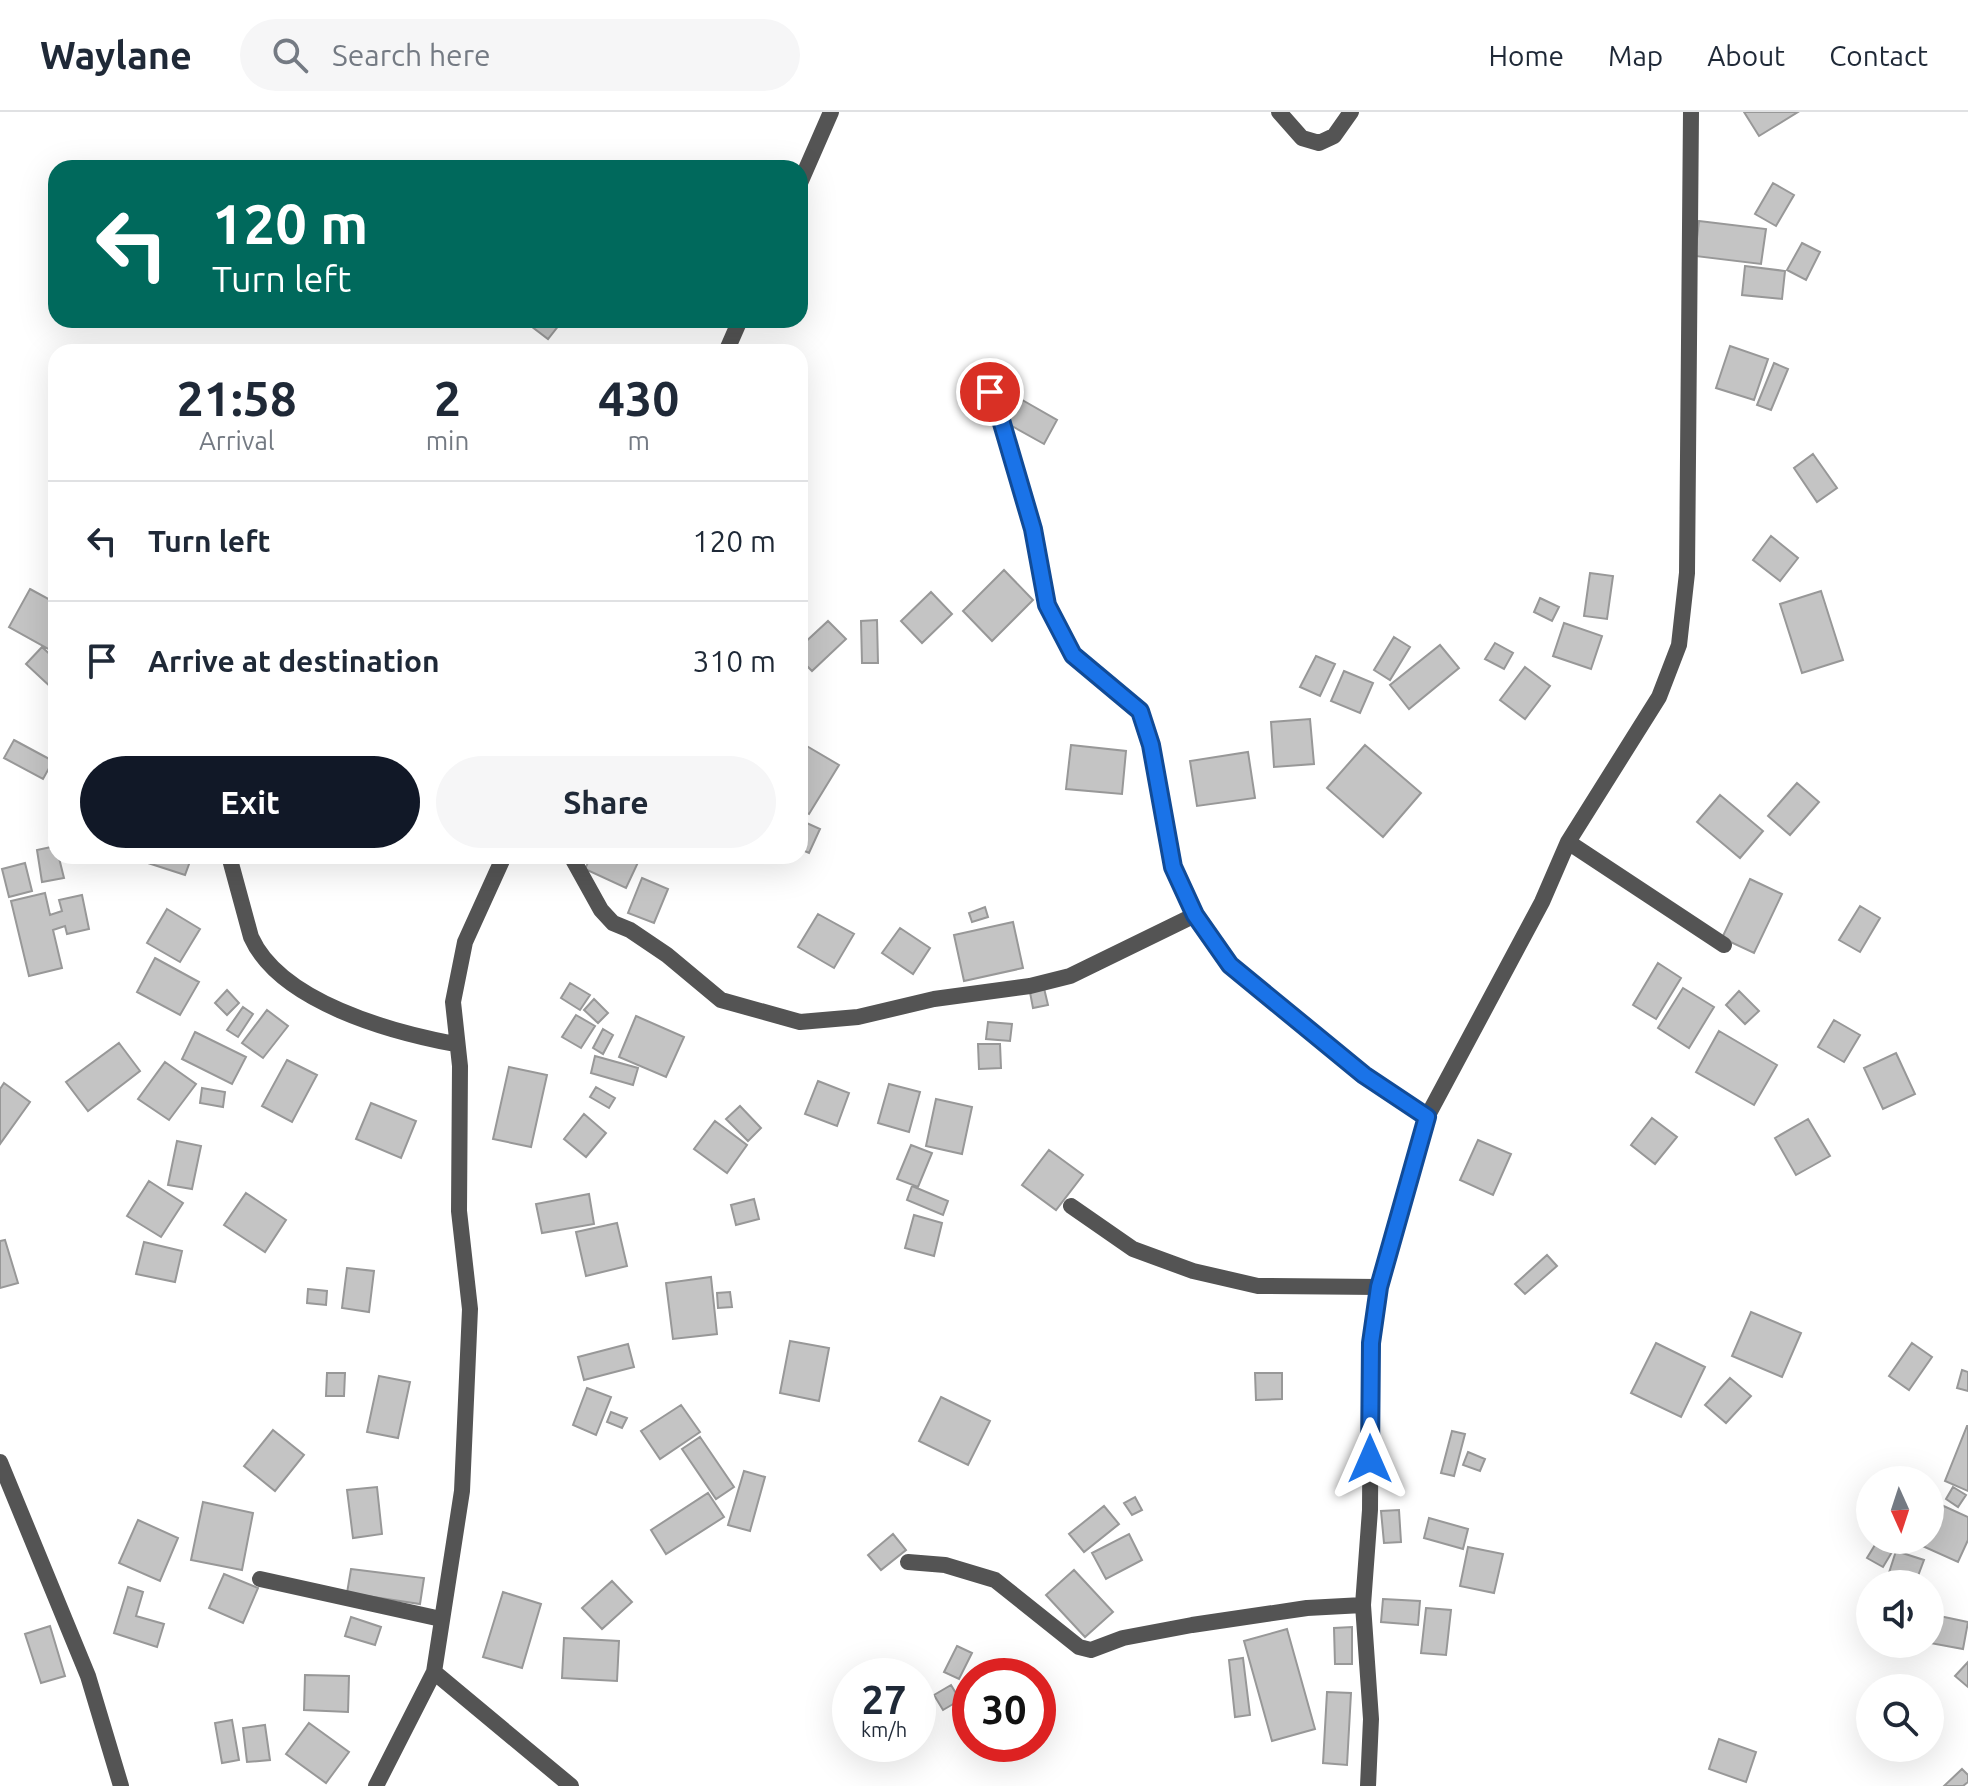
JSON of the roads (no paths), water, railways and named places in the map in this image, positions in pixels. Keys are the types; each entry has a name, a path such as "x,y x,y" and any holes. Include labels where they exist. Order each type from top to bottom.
{"street":[{"path":"808,165 831,112"},
{"path":"1279,112 1302,138 1319,143 1334,136 1351,112"},
{"path":"1368,1786 1371,1719 1363,1605 1370,1510 1371,1343 1379,1287 1427,1117 1542,902 1568,842 1659,697 1679,645 1687,573 1691,112"},
{"path":"990,392 1033,529 1047,605 1073,655 1140,711 1151,745 1173,867 1195,915 1230,965 1364,1075 1427,1117"},
{"path":"1568,842 1724,945"},
{"path":"231,864 256,949 278,973 326,1004 400,1034 455,1044"},
{"path":"376,1786 434,1672 462,1491 470,1309 459,1211 460,1066 455,1044 453,1002 465,942 500,864"},
{"path":"575,864 601,910 613,923 630,930 667,955 721,1000 800,1022 858,1017 934,999 1030,986 1070,976 1195,915"},
{"path":"1071,1206 1133,1249 1193,1271 1258,1286 1379,1287"},
{"path":"0,1462 88,1676 121,1786"},
{"path":"908,1562 945,1565 995,1580 1079,1647 1091,1650 1123,1638 1192,1625 1307,1608 1363,1605"},
{"path":"260,1579 441,1619"},
{"path":"434,1672 571,1786"}]}
